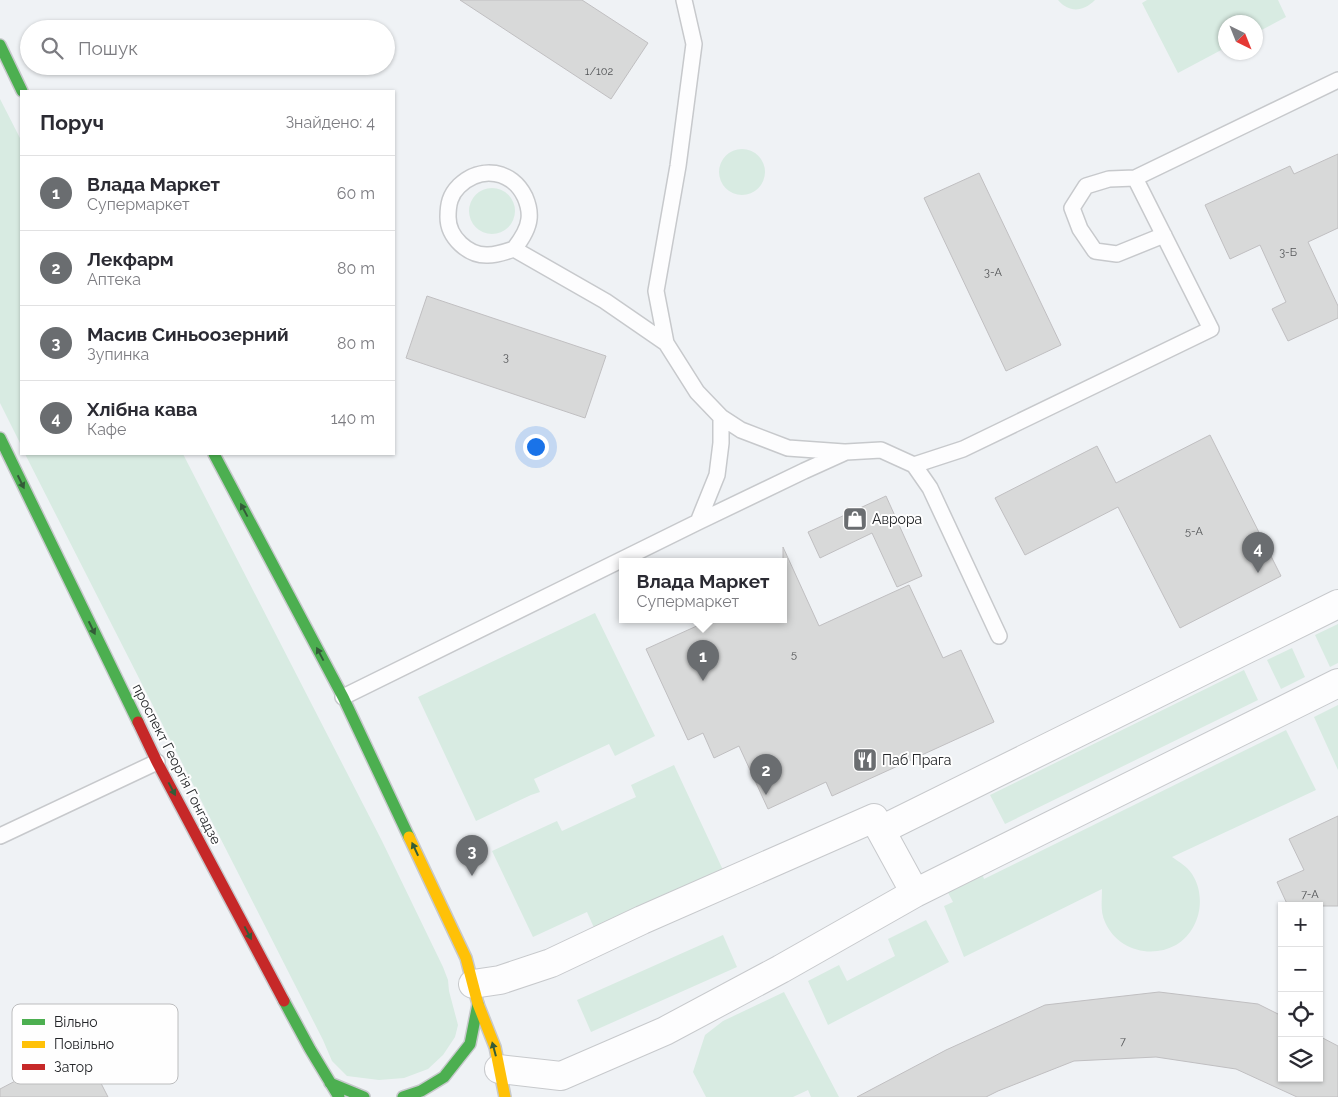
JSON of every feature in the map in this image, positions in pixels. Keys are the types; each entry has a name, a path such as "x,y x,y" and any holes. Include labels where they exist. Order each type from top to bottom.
{"street":[{"path":"0,45 22,90"},
{"name":"проспект Георгія Гонгадзе","path":"0,438 157,762 310,1049 339,1097"},
{"path":"215,455 342,697 466,958 494,1047 505,1097"},
{"path":"881,830 1338,604"},
{"path":"499,1069 561,1076 665,1031 781,969 914,893 1338,683"},
{"path":"476,994 500,980 551,963 642,920 874,818 914,893"},
{"path":"403,1097 421,1092 444,1077 470,1044 476,994"},
{"path":"330,1084 364,1097"}],"lane":[{"path":"684,0 694,44 678,166 656,291 666,343 697,392 721,417 741,430 788,448 846,452 881,450 914,465 930,488 999,636"},
{"path":"1164,235 1117,254 1095,251 1080,229 1072,208 1086,186 1109,179 1135,178 1338,80"},
{"path":"514,249 523,238 530,220 529,205 521,188 510,178 495,173 480,173 467,179 453,192 448,205 448,220 456,240 471,252 486,255 500,254 514,249 605,301 666,343"},
{"path":"914,465 963,449 1211,329 1135,178"},
{"path":"698,522 717,475 721,443 721,417"},
{"path":"625,558 846,452"},
{"path":"342,697 619,561"},
{"path":"0,836 157,762"}],"green space":[{"path":"1058,0 1095,0 1081,9 1071,9"},
{"path":"1147,0 1278,0 1286,17 1263,29 1263,15 1218,15 1218,52 1178,73 1142,3"},
{"path":"0,99 20,138 20,443 0,403"},
{"path":"737,149 747,149 761,159 765,172 761,185 755,191 747,195 737,195 723,185 719,177 719,167 729,153"},
{"path":"487,188 497,188 511,198 515,211 511,224 505,230 497,234 487,234 473,224 469,216 469,206 479,192"},
{"path":"26,455 184,455 382,841 448,980 458,1025 455,1037 443,1055 428,1069 404,1078 379,1080 347,1076 332,1061"},
{"path":"595,613 655,736 615,756 609,744 534,779 540,792 476,821 418,697"},
{"path":"1338,624 1338,663 1330,667 1315,635"},
{"path":"1292,648 1305,677 1281,689 1267,660"},
{"path":"1244,670 1258,700 1005,824 990,795"},
{"path":"1338,705 1338,770 1314,717"},
{"path":"1286,730 1316,790 1172,857 1185,866 1192,874 1197,883 1200,903 1199,913 1191,931 1176,945 1156,951 1146,951 1126,945 1118,939 1110,932 1103,918 1102,889 964,957 944,906 953,902 944,885 980,867 984,879"},
{"path":"674,765 723,870 595,930 587,912 533,937 492,851 557,821 562,831 636,797 631,785"},
{"path":"926,920 949,962 828,1025 808,981 839,965 847,981 895,956 888,939"},
{"path":"723,935 737,967 591,1032 577,1000"},
{"path":"784,992 839,1097 811,1097 808,1090 793,1097 706,1097 693,1072 705,1035 723,1021"}],"building":[{"path":"460,0 582,0 648,43 611,99"},
{"path":"1338,154 1338,228 1308,242 1338,306 1338,318 1288,341 1272,309 1286,302 1260,245 1230,259 1205,205 1290,166 1294,174"},
{"path":"979,173 1061,345 1006,371 924,198"},
{"path":"427,296 606,356 585,418 406,358"},
{"path":"1210,435 1281,576 1180,628 1118,507 1025,555 995,498 1097,446 1116,483"},
{"path":"886,496 922,576 897,587 872,533 820,558 808,532"},
{"path":"783,547 819,626 909,585 943,658 961,650 994,722 832,796 826,782 768,809 739,746 714,758 703,733 688,740 646,649 703,623 787,623 787,558 783,558"},
{"path":"1338,816 1338,906 1323,906 1323,902 1286,902 1277,882 1304,870 1289,839"},
{"path":"1159,992 1258,1004 1278,1014 1278,1082 1323,1082 1323,1038 1338,1046 1338,1097 1297,1097 1236,1069 1156,1057 1074,1061 986,1097 857,1097 946,1050 1045,1005"},
{"path":"12,1083 101,1084 108,1097 0,1097 0,1089"}],"traffic: fast":[{"path":"0,45 22,90"},
{"path":"0,438 138,722"},
{"path":"215,455 343,697 409,837"},
{"path":"284,1001 339,1097"},
{"path":"403,1097 421,1091 444,1077 470,1044 478,1004"},
{"path":"330,1083 364,1097"}],"traffic: slow":[{"path":"409,837 466,958 478,1004 495,1047 505,1097"}],"traffic: jam":[{"path":"138,722 157,762 284,1001"}],"place":[{"name":"Аврора","path":"855,519"},
{"name":"Хлібна кава","path":"1258,573"},
{"name":"Влада Маркет","path":"703,681"},
{"name":"Паб Прага","path":"865,760"},
{"name":"Лекфарм","path":"766,795"},
{"name":"Масив Синьоозерний","path":"472,876"}]}
